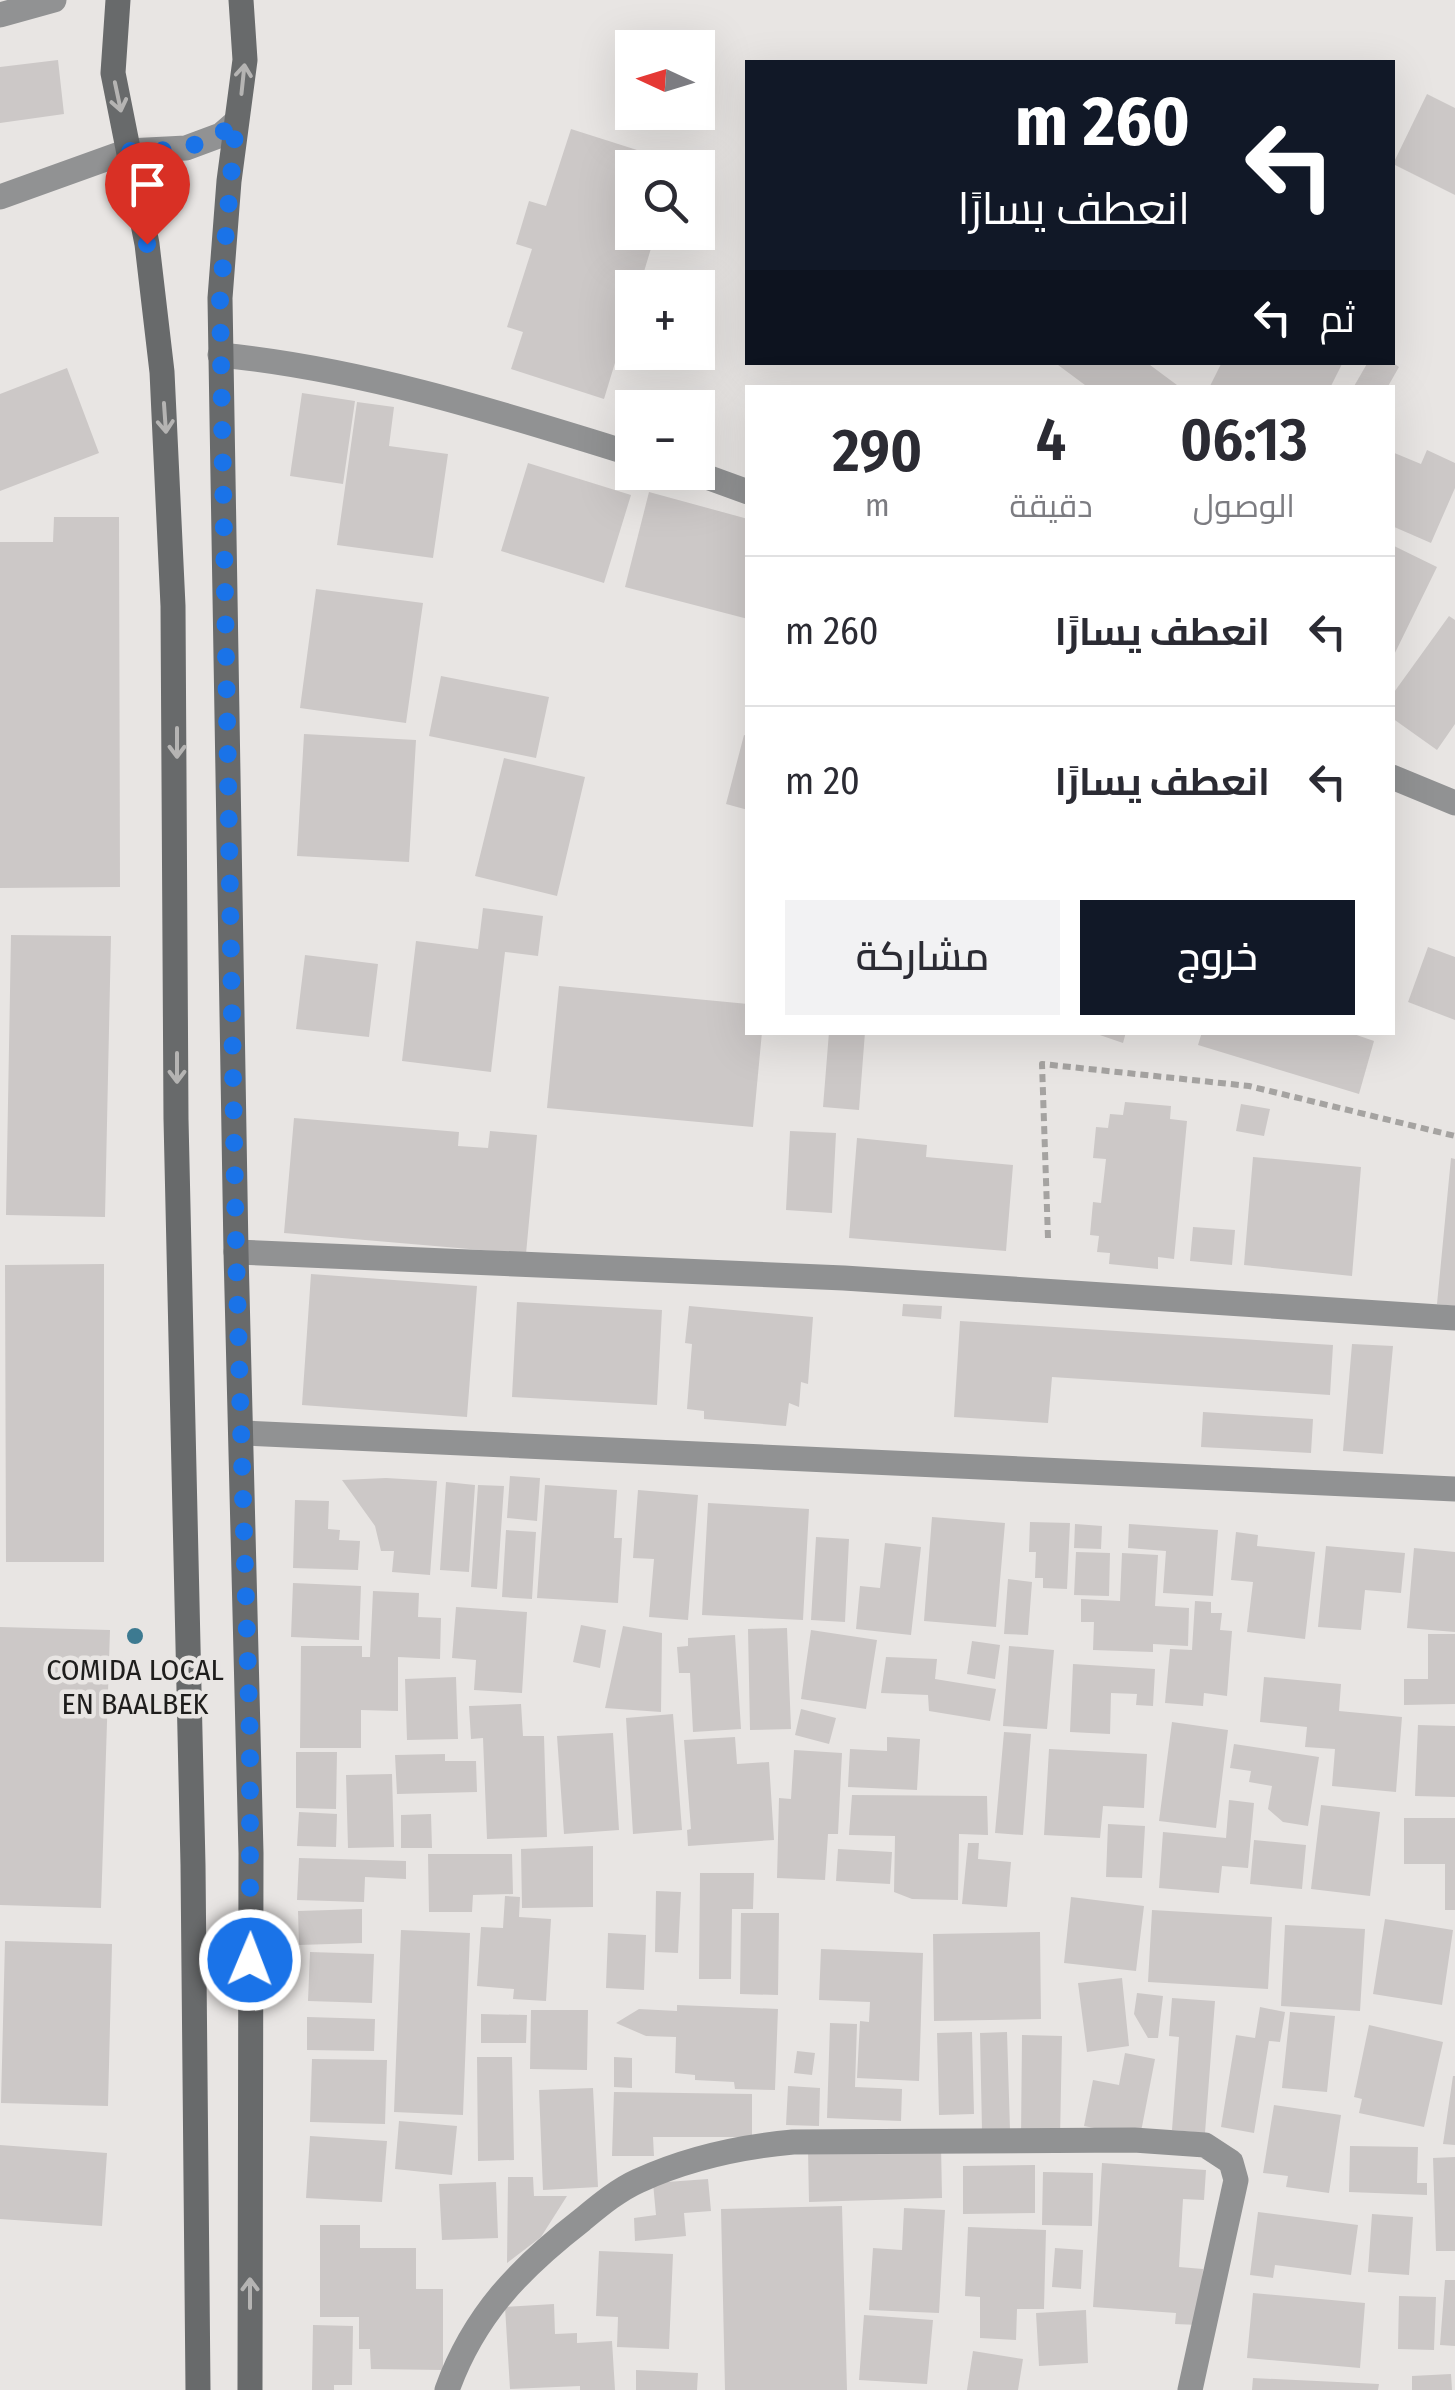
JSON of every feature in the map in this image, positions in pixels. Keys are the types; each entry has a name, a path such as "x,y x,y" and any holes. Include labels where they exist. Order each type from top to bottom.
{"main road":[{"path":"118,0 113,73 147,244 162,372 174,606 176,1119 193,1864 198,2390"},
{"path":"241,0 245,60 222,249 220,355 251,1853 250,2390"}],"street":[{"path":"0,15 54,0"},
{"path":"0,197 128,151 186,148 221,135 236,122"},
{"path":"220,355 286,362 404,386 615,449"},
{"path":"715,480 745,491"},
{"path":"1395,777 1455,803"},
{"path":"236,1252 706,1271 1455,1318"},
{"path":"242,1432 1455,1488"},
{"path":"448,2390 464,2345 489,2306 519,2275 598,2207 634,2182 674,2166 746,2146 793,2142 1115,2140 1205,2145 1231,2162 1236,2180 1190,2390"}],"path":[{"path":"1048,1238 1042,1064 1249,1086 1455,1136"}],"building":[{"path":"58,60 64,114 0,123 0,67"},
{"path":"1427,94 1455,108 1455,195 1395,165"},
{"path":"571,129 637,150 615,150 615,250 651,250 644,270 615,270 615,363 604,399 511,369 523,332 507,327 532,249 516,244 529,201 546,206"},
{"path":"1058,365 1150,365 1177,385 1085,385"},
{"path":"1220,365 1342,365 1332,385 1210,385"},
{"path":"1366,365 1399,367 1389,385 1355,385"},
{"path":"67,368 99,453 0,491 0,394"},
{"path":"302,393 355,401 343,484 290,476"},
{"path":"357,402 394,407 389,446 448,454 433,558 337,545"},
{"path":"1427,450 1455,463 1455,488 1431,543 1395,527 1395,453 1421,464"},
{"path":"528,463 631,495 604,583 501,551"},
{"path":"649,492 745,518 745,618 625,587"},
{"path":"54,517 119,517 120,887 0,888 0,542 53,542"},
{"path":"1395,546 1437,567 1395,653"},
{"path":"316,589 423,603 406,723 300,708"},
{"path":"1449,616 1455,620 1455,724 1437,750 1395,720 1395,691"},
{"path":"441,676 549,697 536,758 429,736"},
{"path":"304,734 416,740 409,862 297,856"},
{"path":"744,735 745,735 745,809 726,804"},
{"path":"504,758 585,777 557,896 475,876"},
{"path":"483,908 543,916 538,956 505,952 491,1072 402,1061 416,941 478,949"},
{"path":"11,935 111,936 105,1217 6,1215"},
{"path":"1428,947 1455,957 1455,1020 1408,1002"},
{"path":"305,955 378,964 369,1037 296,1029"},
{"path":"559,986 745,1004 745,1035 762,1035 753,1127 547,1108"},
{"path":"829,1035 865,1035 859,1110 823,1107"},
{"path":"1100,1035 1125,1035 1123,1043"},
{"path":"1201,1035 1357,1035 1374,1041 1359,1094 1198,1045"},
{"path":"1125,1102 1171,1106 1170,1119 1187,1121 1174,1259 1158,1257 1158,1269 1109,1264 1110,1253 1097,1252 1099,1236 1090,1235 1093,1202 1101,1203 1106,1159 1093,1158 1096,1127 1108,1128 1110,1114 1123,1115"},
{"path":"1241,1104 1270,1109 1264,1136 1236,1131"},
{"path":"294,1118 459,1132 458,1146 488,1148 490,1131 537,1135 526,1254 284,1233"},
{"path":"790,1131 836,1133 832,1213 786,1210"},
{"path":"857,1138 927,1145 926,1157 1013,1165 1006,1251 849,1238"},
{"path":"1253,1157 1361,1167 1352,1276 1244,1265"},
{"path":"1451,1158 1455,1159 1455,1306 1437,1304"},
{"path":"1193,1227 1235,1230 1232,1265 1190,1261"},
{"path":"104,1264 104,1562 6,1562 5,1265"},
{"path":"311,1274 477,1286 467,1417 302,1405"},
{"path":"517,1302 662,1310 657,1405 512,1397"},
{"path":"903,1304 942,1306 941,1319 902,1316"},
{"path":"689,1306 813,1317 808,1384 801,1382 799,1407 789,1403 786,1426 704,1419 704,1411 687,1409 692,1344 685,1343"},
{"path":"960,1321 1333,1345 1330,1395 1052,1377 1048,1423 954,1417"},
{"path":"1352,1344 1393,1346 1383,1454 1343,1451"},
{"path":"1203,1412 1313,1419 1311,1453 1201,1447"},
{"path":"510,1476 540,1478 537,1521 507,1518"},
{"path":"342,1480 437,1481 430,1575 392,1572 394,1551 381,1551 375,1526"},
{"path":"446,1482 475,1485 469,1572 440,1570"},
{"path":"478,1485 504,1486 497,1589 471,1587"},
{"path":"545,1485 617,1490 614,1538 622,1538 618,1603 537,1598"},
{"path":"638,1490 698,1495 688,1620 649,1617 654,1559 633,1558"},
{"path":"295,1500 329,1501 328,1529 340,1530 339,1540 360,1541 358,1570 293,1568"},
{"path":"708,1503 809,1509 803,1620 702,1615"},
{"path":"932,1517 1005,1523 996,1627 924,1621"},
{"path":"1030,1522 1070,1523 1067,1589 1043,1588 1043,1578 1035,1578 1036,1552 1029,1552"},
{"path":"1075,1524 1102,1526 1101,1549 1074,1548"},
{"path":"1129,1524 1218,1530 1213,1596 1163,1593 1166,1551 1128,1548"},
{"path":"506,1530 536,1532 532,1599 502,1597"},
{"path":"1236,1532 1258,1535 1257,1546 1315,1552 1305,1639 1247,1632 1253,1582 1231,1580"},
{"path":"816,1537 849,1539 845,1622 811,1620"},
{"path":"885,1543 921,1547 911,1635 856,1629 860,1586 880,1588"},
{"path":"1326,1546 1405,1553 1401,1593 1365,1590 1361,1630 1318,1627"},
{"path":"1414,1548 1455,1552 1455,1632 1407,1628"},
{"path":"1076,1552 1110,1553 1109,1596 1074,1595"},
{"path":"1122,1553 1158,1555 1155,1606 1189,1608 1188,1646 1153,1644 1153,1652 1093,1650 1094,1622 1081,1622 1081,1599 1120,1601"},
{"path":"1008,1579 1032,1582 1028,1635 1004,1634"},
{"path":"293,1583 361,1586 359,1640 291,1637"},
{"path":"373,1591 419,1593 418,1617 441,1618 440,1659 398,1657 398,1711 361,1710 361,1748 300,1748 301,1646 362,1646 362,1657 370,1657"},
{"path":"1195,1601 1211,1602 1211,1613 1222,1613 1220,1630 1232,1631 1227,1696 1204,1693 1203,1706 1165,1703 1170,1649 1192,1650"},
{"path":"456,1607 527,1612 522,1693 474,1690 476,1660 452,1658"},
{"path":"581,1625 606,1630 600,1668 573,1662"},
{"path":"623,1626 662,1633 661,1712 605,1708"},
{"path":"0,1627 110,1630 101,1908 0,1905"},
{"path":"787,1628 791,1729 750,1730 748,1629"},
{"path":"811,1630 877,1640 866,1709 801,1699"},
{"path":"1428,1634 1455,1634 1455,1704 1404,1705 1404,1679 1428,1679"},
{"path":"735,1635 741,1729 693,1732 690,1673 679,1673 677,1647 688,1646 688,1638"},
{"path":"972,1641 1000,1645 995,1679 967,1674"},
{"path":"1009,1646 1054,1650 1047,1729 1003,1726"},
{"path":"886,1657 937,1659 935,1679 996,1689 990,1721 929,1711 928,1695 881,1693"},
{"path":"1073,1664 1155,1669 1153,1706 1136,1705 1137,1694 1111,1693 1110,1734 1070,1732"},
{"path":"456,1677 458,1739 407,1740 405,1679"},
{"path":"1264,1677 1341,1684 1339,1711 1402,1717 1396,1792 1332,1786 1335,1749 1305,1747 1307,1727 1260,1722"},
{"path":"521,1704 523,1736 544,1736 547,1837 487,1839 483,1738 471,1739 469,1706"},
{"path":"801,1709 836,1718 829,1744 795,1735"},
{"path":"673,1714 682,1830 633,1834 626,1718"},
{"path":"1172,1722 1228,1730 1216,1828 1159,1821"},
{"path":"1418,1725 1455,1726 1455,1797 1415,1796"},
{"path":"1004,1732 1031,1734 1023,1835 995,1833"},
{"path":"613,1733 619,1830 564,1834 557,1736"},
{"path":"735,1737 737,1764 769,1762 774,1840 688,1846 687,1830 691,1829 684,1740"},
{"path":"887,1737 920,1739 917,1790 848,1787 850,1749 887,1751"},
{"path":"1234,1744 1319,1757 1308,1826 1283,1822 1268,1809 1272,1786 1249,1782 1251,1771 1230,1768"},
{"path":"1049,1749 1147,1754 1144,1808 1103,1806 1100,1838 1044,1835"},
{"path":"794,1750 842,1753 838,1834 828,1834 825,1880 777,1878 779,1798 791,1799"},
{"path":"296,1752 337,1752 336,1809 296,1808"},
{"path":"445,1754 445,1761 476,1761 477,1792 397,1794 395,1755"},
{"path":"392,1774 394,1847 348,1848 346,1775"},
{"path":"852,1795 987,1796 988,1835 959,1834 958,1900 912,1899 894,1892 895,1836 849,1835"},
{"path":"1229,1800 1254,1803 1248,1868 1222,1866 1219,1893 1159,1888 1163,1832 1226,1838"},
{"path":"1321,1805 1380,1812 1370,1896 1311,1889"},
{"path":"299,1812 337,1814 336,1847 297,1846"},
{"path":"431,1814 432,1848 401,1848 401,1815"},
{"path":"1404,1818 1455,1818 1455,1910 1445,1910 1445,1864 1404,1864"},
{"path":"1108,1824 1145,1826 1142,1878 1106,1877"},
{"path":"1254,1840 1306,1845 1302,1889 1250,1884"},
{"path":"968,1843 979,1843 978,1859 1011,1862 1007,1907 962,1904"},
{"path":"593,1846 593,1907 522,1908 521,1849"},
{"path":"838,1849 892,1852 890,1884 836,1881"},
{"path":"428,1854 512,1854 513,1894 473,1895 472,1912 429,1912"},
{"path":"299,1858 406,1861 406,1879 365,1877 364,1902 297,1900"},
{"path":"700,1873 754,1873 753,1909 732,1909 731,1979 699,1979"},
{"path":"656,1891 681,1892 678,1953 655,1952"},
{"path":"505,1896 520,1897 519,1917 551,1919 546,2001 513,1999 514,1989 477,1986 481,1927 503,1928"},
{"path":"1071,1897 1144,1906 1136,1971 1064,1963"},
{"path":"362,1909 362,1943 299,1945 298,1911"},
{"path":"1152,1910 1272,1917 1268,1989 1148,1982"},
{"path":"741,1913 779,1913 778,1995 740,1994"},
{"path":"1385,1919 1453,1930 1442,2005 1373,1994"},
{"path":"1285,1925 1365,1929 1360,2011 1281,2006"},
{"path":"401,1930 470,1933 463,2115 394,2112"},
{"path":"1040,1932 1041,2019 934,2021 933,1934"},
{"path":"608,1933 646,1935 644,1990 606,1988"},
{"path":"5,1941 112,1944 108,2106 1,2103"},
{"path":"821,1949 923,1953 919,2081 857,2078 860,2021 869,2022 870,2002 819,2000"},
{"path":"310,1952 374,1954 372,2003 308,2001"},
{"path":"1122,1978 1129,2046 1087,2052 1078,1983"},
{"path":"1137,1993 1163,1996 1158,2038 1148,2038 1134,2014"},
{"path":"1172,1998 1215,2001 1205,2133 1172,2130 1179,2037 1169,2036"},
{"path":"677,2005 778,2009 775,2090 735,2089 734,2082 695,2080 695,2075 675,2073 676,2037 646,2036 616,2023 639,2009 677,2011"},
{"path":"1260,2007 1285,2012 1280,2042 1269,2041 1254,2133 1221,2127 1236,2035 1255,2038"},
{"path":"531,2010 588,2010 587,2070 530,2069"},
{"path":"1290,2012 1335,2016 1327,2092 1282,2088"},
{"path":"481,2014 527,2015 526,2043 481,2043"},
{"path":"307,2017 375,2019 374,2051 307,2050"},
{"path":"830,2023 857,2024 855,2087 902,2089 901,2121 827,2118"},
{"path":"1369,2025 1443,2042 1424,2127 1359,2113 1362,2099 1354,2097"},
{"path":"972,2032 974,2114 939,2115 937,2033"},
{"path":"1007,2032 1010,2130 982,2131 980,2033"},
{"path":"1022,2035 1062,2036 1060,2139 1021,2138"},
{"path":"797,2051 815,2053 812,2075 794,2073"},
{"path":"1125,2053 1155,2059 1140,2137 1084,2126 1093,2080 1119,2085"},
{"path":"477,2057 512,2057 514,2160 478,2161"},
{"path":"614,2057 632,2058 632,2088 614,2087"},
{"path":"312,2059 387,2060 385,2124 310,2122"},
{"path":"1455,2076 1455,2145 1443,2144"},
{"path":"788,2086 820,2088 819,2126 786,2125"},
{"path":"593,2088 598,2187 543,2190 539,2090"},
{"path":"614,2092 752,2094 752,2137 653,2137 654,2156 612,2156"},
{"path":"1274,2105 1341,2115 1329,2193 1286,2187 1288,2176 1263,2173"},
{"path":"399,2121 457,2126 452,2175 395,2169"},
{"path":"310,2136 387,2141 382,2202 306,2198"},
{"path":"0,2145 107,2153 102,2226 0,2219"},
{"path":"941,2145 942,2198 809,2202 808,2149"},
{"path":"1350,2146 1418,2147 1417,2183 1427,2183 1427,2195 1349,2192"},
{"path":"1455,2157 1455,2251 1436,2251 1433,2158"},
{"path":"1102,2163 1206,2170 1204,2200 1183,2199 1179,2267 1203,2269 1199,2325 1175,2324 1176,2313 1093,2307"},
{"path":"1035,2165 1035,2213 963,2214 963,2166"},
{"path":"1043,2172 1093,2173 1092,2226 1042,2225"},
{"path":"508,2177 533,2177 534,2196 567,2196 541,2237 507,2263"},
{"path":"708,2179 711,2211 684,2213 686,2236 635,2241 634,2218 656,2215 653,2183"},
{"path":"496,2182 498,2238 442,2240 439,2184"},
{"path":"842,2206 847,2390 725,2390 721,2209"},
{"path":"904,2208 945,2210 939,2313 869,2310 873,2248 902,2250"},
{"path":"1258,2212 1358,2225 1351,2275 1275,2265 1273,2278 1250,2275"},
{"path":"1372,2214 1413,2217 1409,2275 1368,2272"},
{"path":"320,2225 360,2225 360,2248 416,2248 416,2289 443,2289 443,2370 371,2369 370,2349 359,2349 359,2317 320,2317"},
{"path":"968,2227 1046,2230 1044,2309 1017,2309 1016,2340 980,2338 980,2297 965,2296"},
{"path":"1055,2248 1083,2250 1081,2289 1052,2287"},
{"path":"599,2251 673,2254 669,2349 617,2347 618,2317 596,2316"},
{"path":"1445,2280 1455,2280 1455,2346 1440,2345"},
{"path":"1253,2293 1365,2303 1360,2368 1247,2358"},
{"path":"1399,2296 1436,2297 1434,2350 1398,2349"},
{"path":"554,2304 555,2334 577,2333 577,2343 612,2341 615,2390 580,2390 580,2386 510,2389 505,2307"},
{"path":"1086,2310 1088,2363 1039,2366 1036,2313"},
{"path":"864,2315 933,2320 927,2384 859,2380"},
{"path":"313,2325 353,2326 352,2385 312,2390"},
{"path":"973,2351 1023,2359 1018,2390 967,2390"},
{"path":"636,2370 698,2373 697,2390 636,2390"},
{"path":"1451,2374 1452,2390 1412,2390 1412,2376"},
{"path":"1253,2378 1379,2384 1378,2390 1252,2390"}],"place":[{"name":"COMIDA LOCAL EN BAALBEK","path":"135,1636"}],"route":[{"path":"147,244 128,151 186,148 221,135 236,122 220,298 236,1252 250,1742 250,1960"}]}
